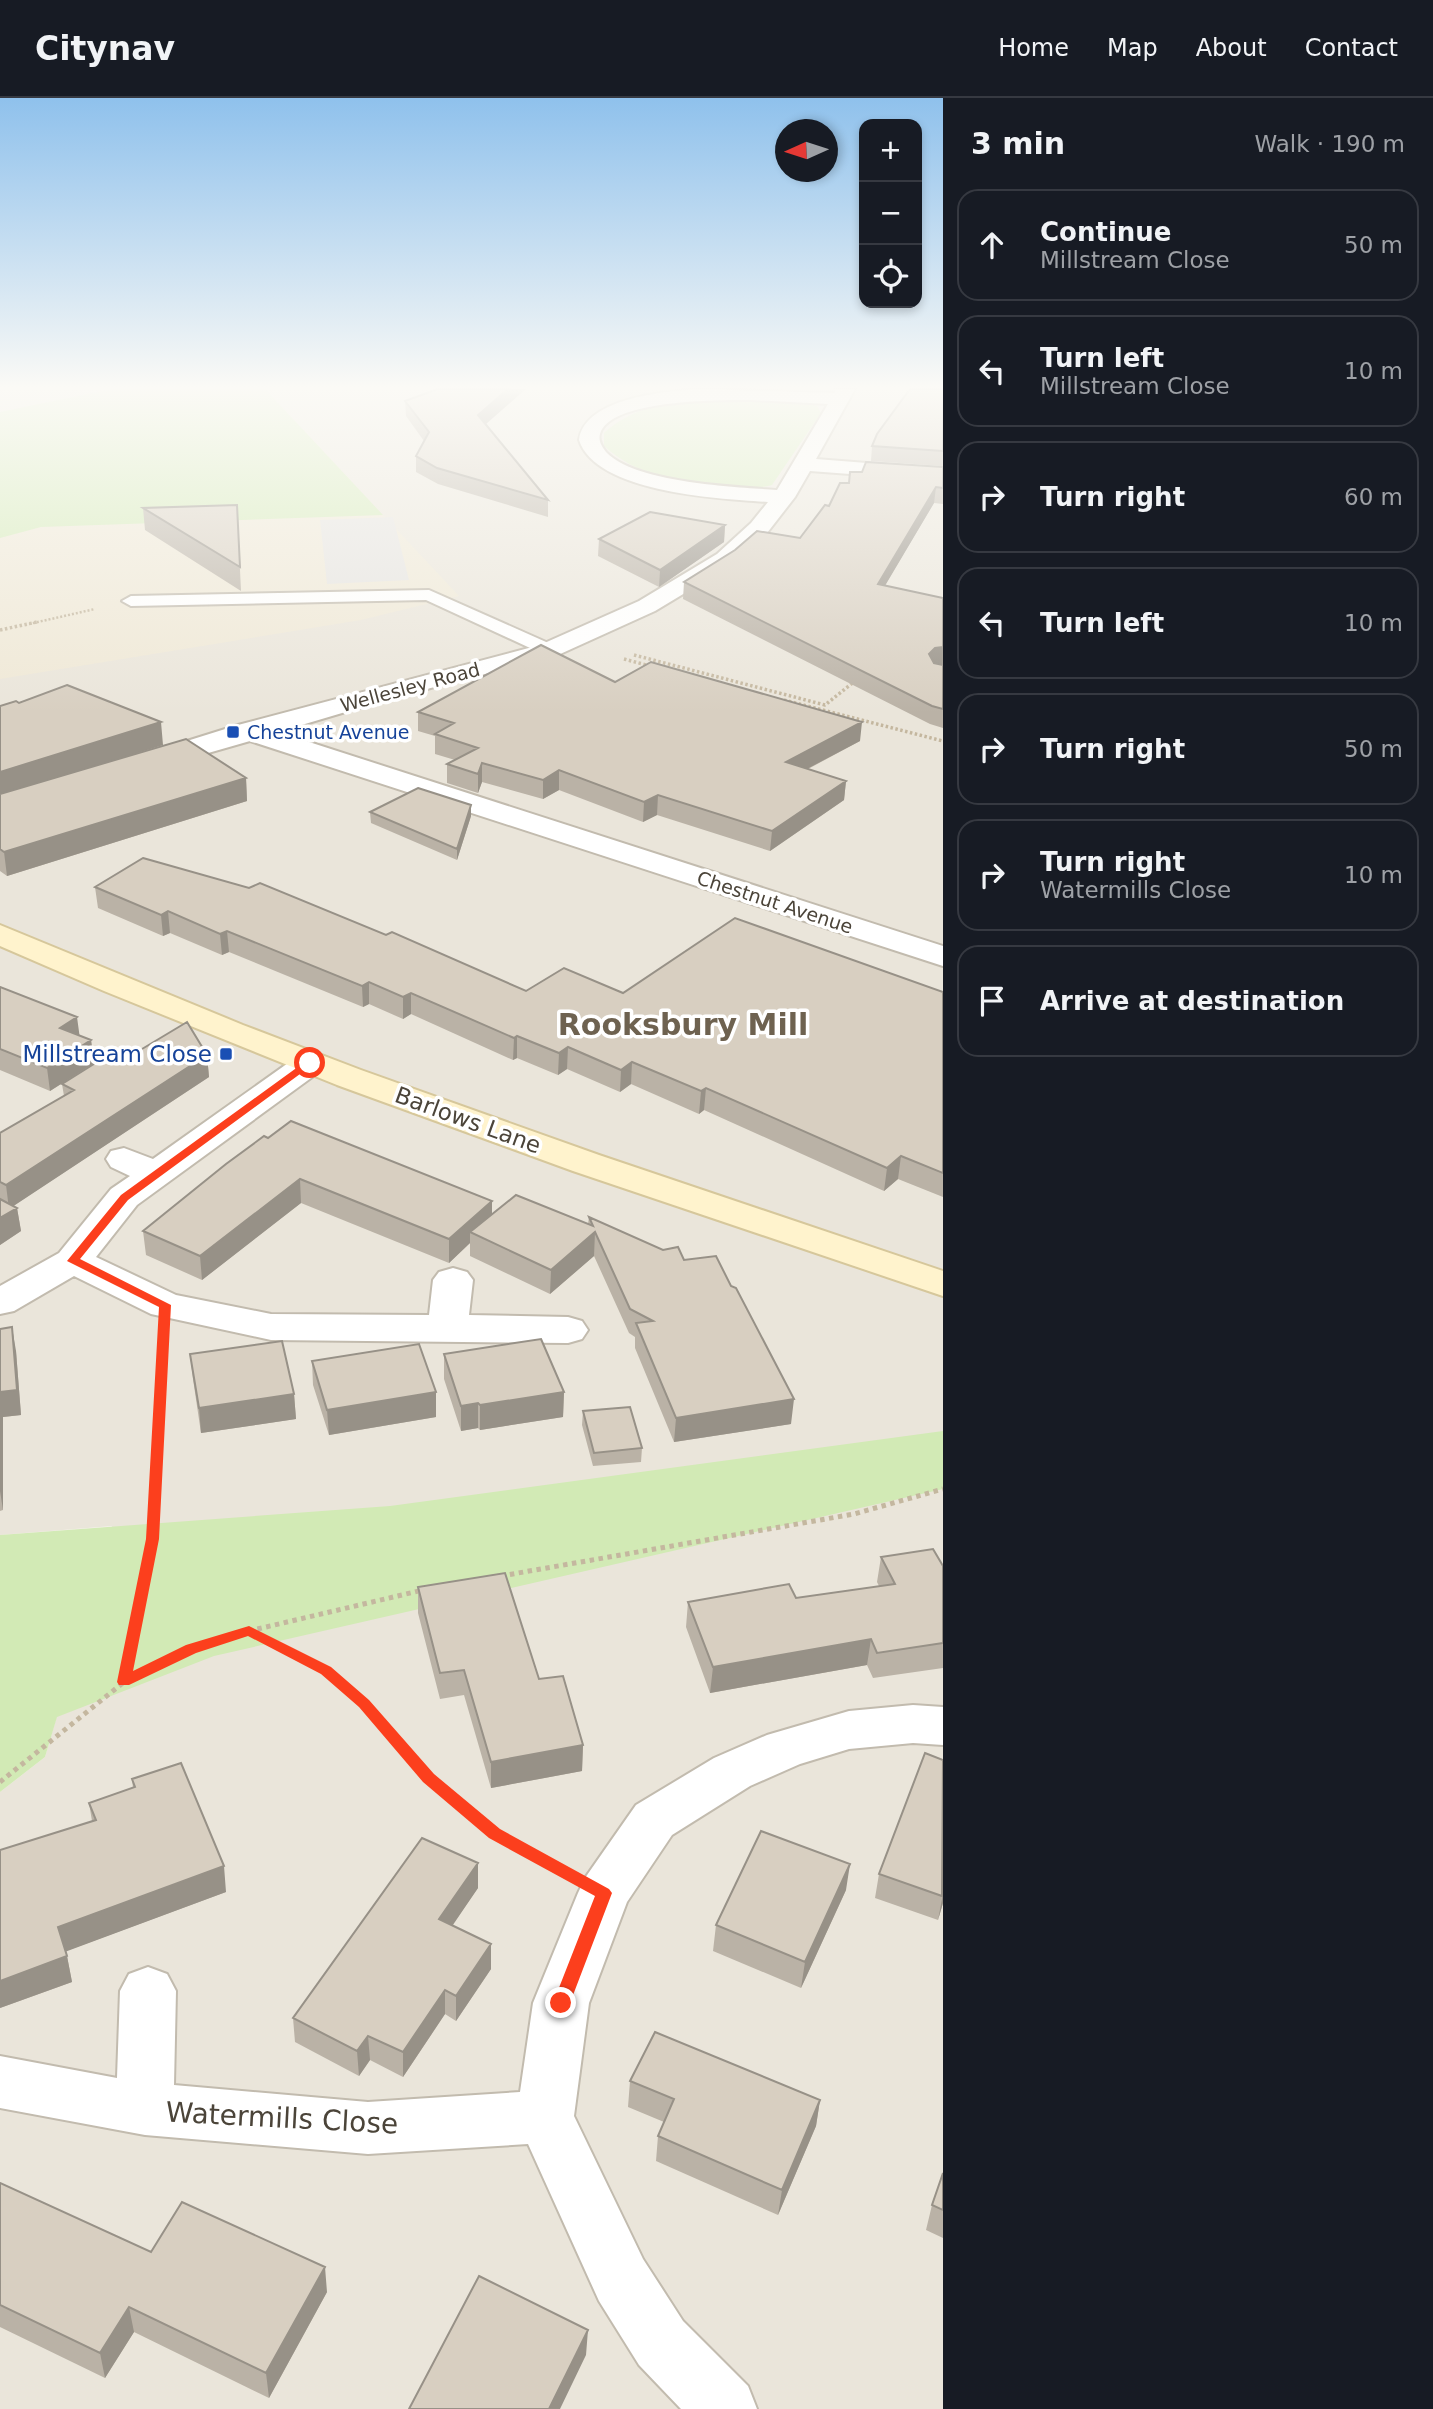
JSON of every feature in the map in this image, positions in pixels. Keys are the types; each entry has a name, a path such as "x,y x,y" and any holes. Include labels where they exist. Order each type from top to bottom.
{"street":[{"name":"Wellesley Road","path":"130,768 247,731 563,645 647,606 725,559 760,528 784,497"},
{"name":"Chestnut Avenue","path":"247,731 943,956"},
{"name":"Barlows Lane","path":"0,934 310,1063 652,1185 943,1284"},
{"path":"0,1303 73,1261 124,1197 140,1166 310,1063"},
{"path":"73,1261 165,1305 271,1327 449,1327 568,1331"},
{"path":"449,1327 453,1280"},
{"path":"725,2409 661,2343 621,2280 545,2117 561,2003 604,1893 654,1820 732,1772 785,1749 849,1730 913,1724 943,1726"},
{"name":"Watermills Close","path":"145,2109 148,1991"},
{"name":"Watermills Close","path":"0,2082 145,2109 368,2128 545,2117"}],"lane":[{"path":"131,601 429,595 563,645"}],"path":[{"path":"0,630 131,601"},
{"path":"563,645 825,705 863,675"},
{"path":"563,645 943,741"},
{"path":"124,1682 153,1539 165,1305"},
{"path":"498,1577 854,1514 943,1489"},
{"path":"0,1782 124,1682 191,1649 249,1631 430,1589"},
{"path":"249,1631 326,1670 364,1703 428,1778 494,1833 604,1893"}],"shaded area":[{"path":"0,497 943,497 943,2409 0,2409 0,1792 45,1757 112,1526 0,1535"},
{"path":"0,497 366,497 459,596 361,620 0,679"},
{"path":"393,517 409,580 327,584 320,520"}],"green space":[{"path":"0,497 366,497 383,515 41,527 0,538"},
{"path":"943,1431 943,1489 214,1656 57,1717 45,1757 0,1792 0,1535 390,1506"}],"building":[{"path":"833,497 930,497 878,584 943,598 943,647 935,648 929,654 934,663 943,665 943,709 932,706 684,582 735,550 757,531 800,538 825,505 829,506"},
{"path":"237,505 240,567 143,508"},
{"path":"650,512 725,525 660,570 599,539"},
{"path":"541,645 615,682 651,662 862,722 786,762 846,781 772,831 658,795 644,802 559,770 543,780 482,763 478,774 447,764 478,748 435,734 454,723 418,712"},
{"path":"67,685 161,722 0,772 0,706 16,701 19,703"},
{"path":"186,739 246,778 4,852 0,849 0,794"},
{"path":"418,788 471,805 457,849 370,812"},
{"path":"143,858 249,888 260,883 386,935 392,932 526,991 564,968 623,993 735,918 943,992 943,1173 901,1156 887,1168 706,1088 701,1091 632,1062 621,1070 568,1047 559,1053 517,1036 514,1038 411,993 403,997 369,982 362,986 227,931 220,934 168,911 161,915 95,887"},
{"path":"0,987 77,1017 60,1028 91,1040 47,1068 0,1049"},
{"path":"187,1022 207,1055 6,1185 0,1182 0,1133 74,1090 62,1084 113,1052 127,1058"},
{"path":"291,1121 492,1201 449,1239 300,1179 200,1256 143,1231 226,1164 264,1136 268,1138"},
{"path":"516,1195 593,1226 589,1217 663,1250 678,1247 684,1260 716,1256 731,1286 736,1288 794,1399 676,1418 636,1323 653,1321 630,1309 595,1232 551,1270 470,1232"},
{"path":"0,1199 17,1208 0,1218"},
{"path":"12,1327 17,1390 0,1392 0,1329"},
{"path":"541,1339 564,1392 461,1406 444,1354"},
{"path":"282,1341 294,1394 199,1408 190,1354"},
{"path":"419,1344 436,1392 327,1410 312,1361"},
{"path":"630,1407 642,1448 594,1453 583,1411"},
{"path":"933,1549 943,1566 943,1643 877,1653 871,1639 713,1667 688,1602 789,1584 796,1598 895,1584 881,1557"},
{"path":"505,1573 539,1679 563,1676 583,1745 491,1762 464,1670 440,1673 418,1587"},
{"path":"925,1753 943,1760 942,1896 879,1874"},
{"path":"181,1763 224,1866 58,1927 67,1956 0,1981 0,1850 96,1820 89,1803 135,1787 132,1779"},
{"path":"761,1831 850,1864 805,1962 716,1925"},
{"path":"422,1838 478,1863 439,1919 491,1944 456,1996 445,1990 403,2052 368,2036 357,2051 293,2018"},
{"path":"655,2032 820,2100 782,2190 658,2136 674,2099 630,2081"},
{"path":"943,2173 943,2210 932,2205"},
{"path":"0,2183 151,2252 182,2202 325,2267 266,2373 129,2307 100,2353 0,2305"},
{"path":"479,2276 588,2330 549,2409 409,2409"}],"place":[{"name":"Chestnut Avenue","path":"233,732"},
{"name":"Millstream Close","path":"226,1054"}],"district":[{"name":"Rooksbury Mill","path":"683,1024"}],"route":[{"path":"310,1063 124,1197 73,1261 165,1305 153,1539 124,1682 191,1649 249,1631 326,1670 364,1703 428,1778 494,1833 604,1893 561,2003"}]}
